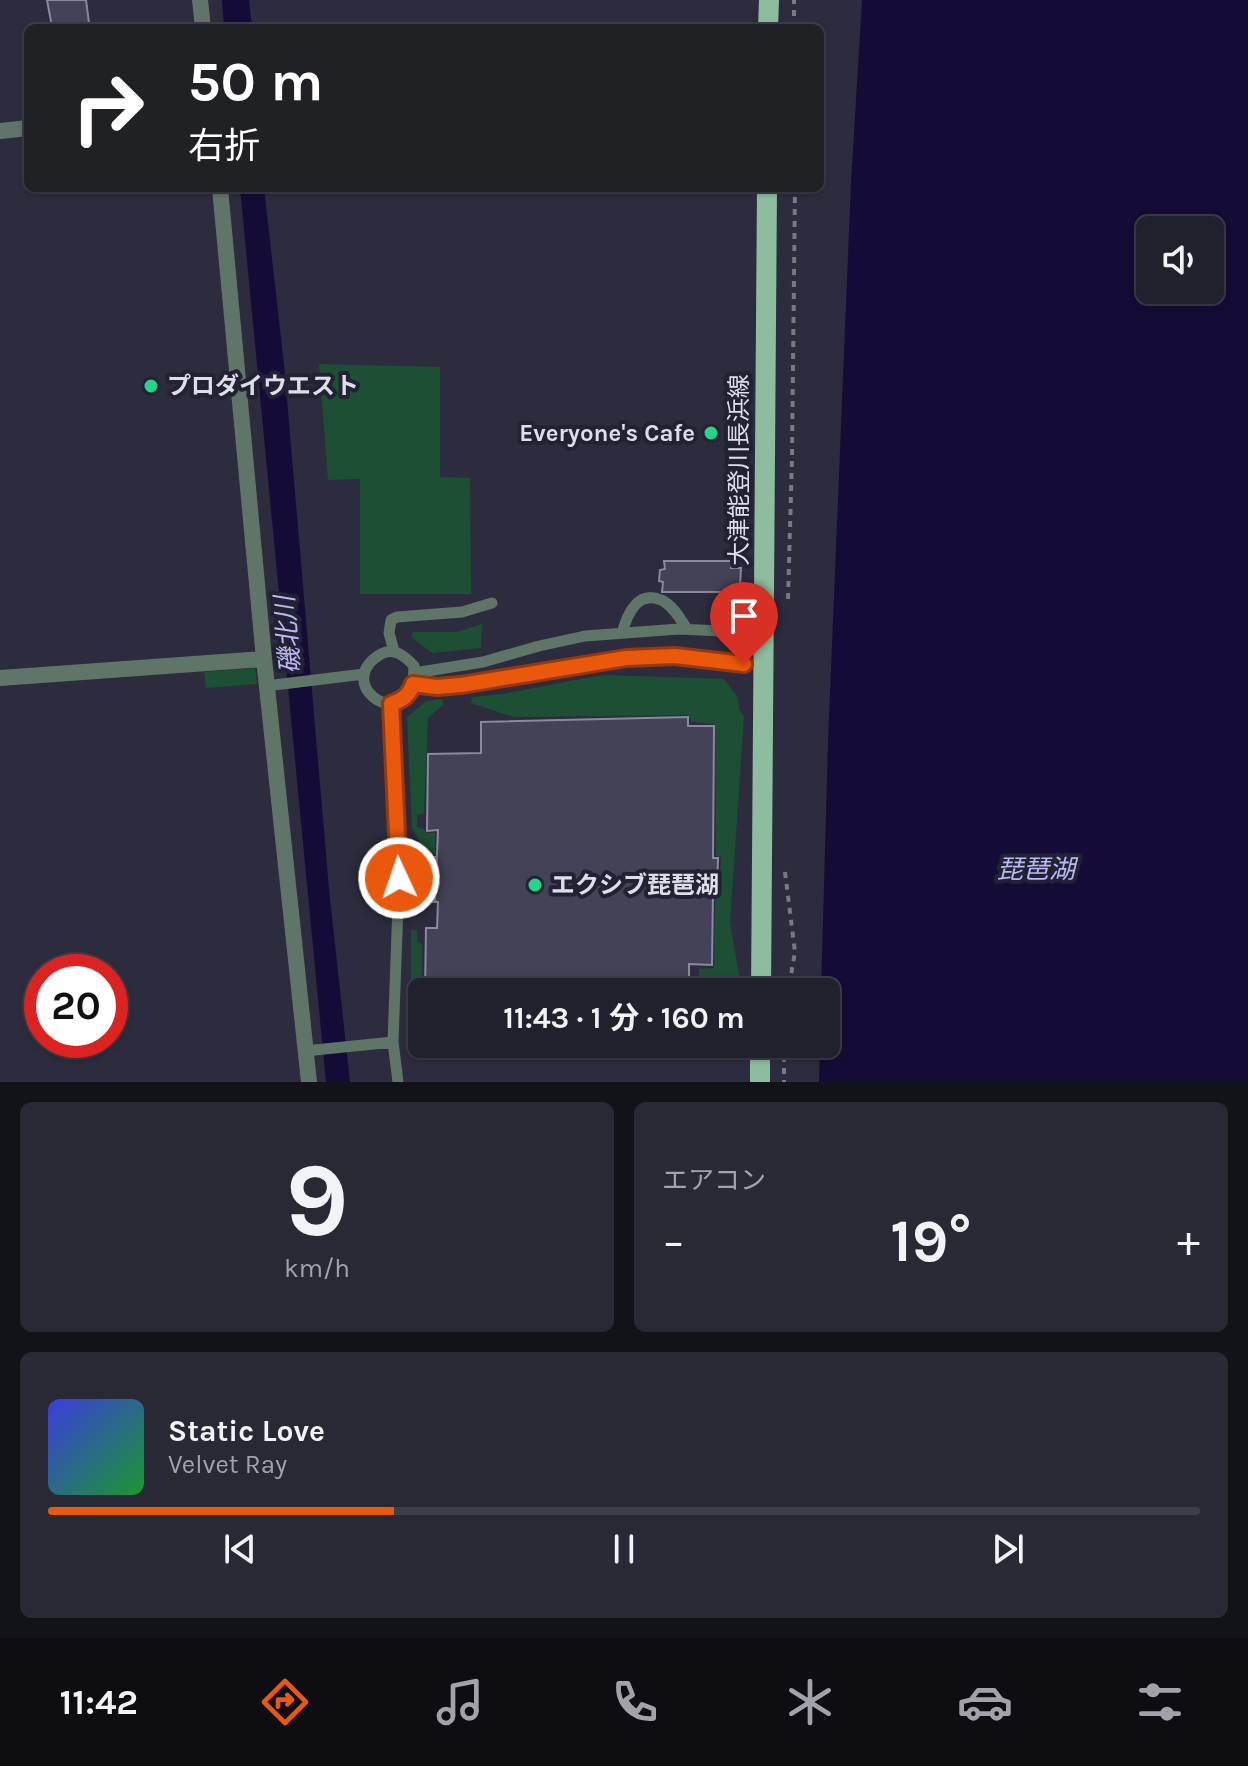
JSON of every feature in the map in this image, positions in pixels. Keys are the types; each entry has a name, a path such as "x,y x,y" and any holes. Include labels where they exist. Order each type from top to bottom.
{"main road":[{"path":"768,24 769,0"},
{"name":"大津能登川長浜線","path":"761,978 767,192"},
{"path":"760,1058 760,1082"}],"street":[{"path":"200,0 203,24"},
{"path":"0,131 24,128"},
{"path":"220,192 264,659 273,685 311,1051 309,1082"},
{"path":"0,678 264,659"}],"lane":[{"path":"622,633 626,616 636,603 650,599 662,600 687,629"},
{"path":"394,651 389,633 391,620 397,617 462,612 492,603"},
{"path":"413,678 585,636 687,629 742,632"},
{"path":"394,651 414,666 410,692 402,700 391,704 375,699 365,688 364,674 371,661 384,652 394,651"},
{"path":"413,678 437,687 461,685 626,658 675,656 744,664"},
{"path":"273,685 364,674"},
{"path":"391,704 399,878 393,1042 398,1082"},
{"path":"311,1051 393,1042"}],"path":[{"path":"794,0 794,24"},
{"path":"787,602 795,192"},
{"path":"784,865 795,952 790,978"},
{"path":"784,1058 784,1082"}],"green space":[{"path":"319,364 440,367 440,477 470,478 471,594 360,594 360,479 328,480"},
{"path":"482,624 481,648 432,653 411,637 413,632 457,632"},
{"path":"255,668 257,684 206,688 204,672"},
{"path":"606,675 724,679 738,698 739,709 744,716 730,923 740,978 699,978 699,969 714,968 715,896 719,895 721,857 716,856 715,724 692,722 687,715 514,717 471,703 472,697"},
{"path":"442,699 443,705 428,718 424,813 417,815 417,827 426,833 435,833 435,854 426,854 412,828 407,717 426,701"},
{"path":"411,930 417,930 417,941 422,944 422,978 411,978"}],"water":[{"path":"222,0 249,0 252,24 224,24"},
{"name":"琵琶湖","path":"862,0 1248,0 1248,1082 819,1082 820,1058 840,1058 840,978 821,978 851,182"},
{"name":"磯北川","path":"240,192 264,192 284,364 329,889 350,1082 326,1082"}],"building":[{"path":"47,0 86,0 89,23 51,24"},
{"path":"664,561 731,561 731,568 741,568 740,586 731,586 730,592 662,592 663,582 659,581 660,570 665,569"},
{"path":"688,717 688,726 714,726 713,858 718,858 717,892 713,892 712,965 689,964 689,978 425,978 426,928 437,928 438,902 435,902 438,830 427,831 428,754 481,753 481,722"},
{"path":"379,857 436,857 434,902 378,902"}],"place":[{"name":"プロダイウエスト","path":"151,386"},
{"name":"Everyone's Cafe","path":"711,433"},
{"name":"エクシブ琵琶湖","path":"535,885"}],"route":[{"path":"399,878 391,704 402,700 413,684 437,687 461,685 626,658 675,656 744,664"}]}
